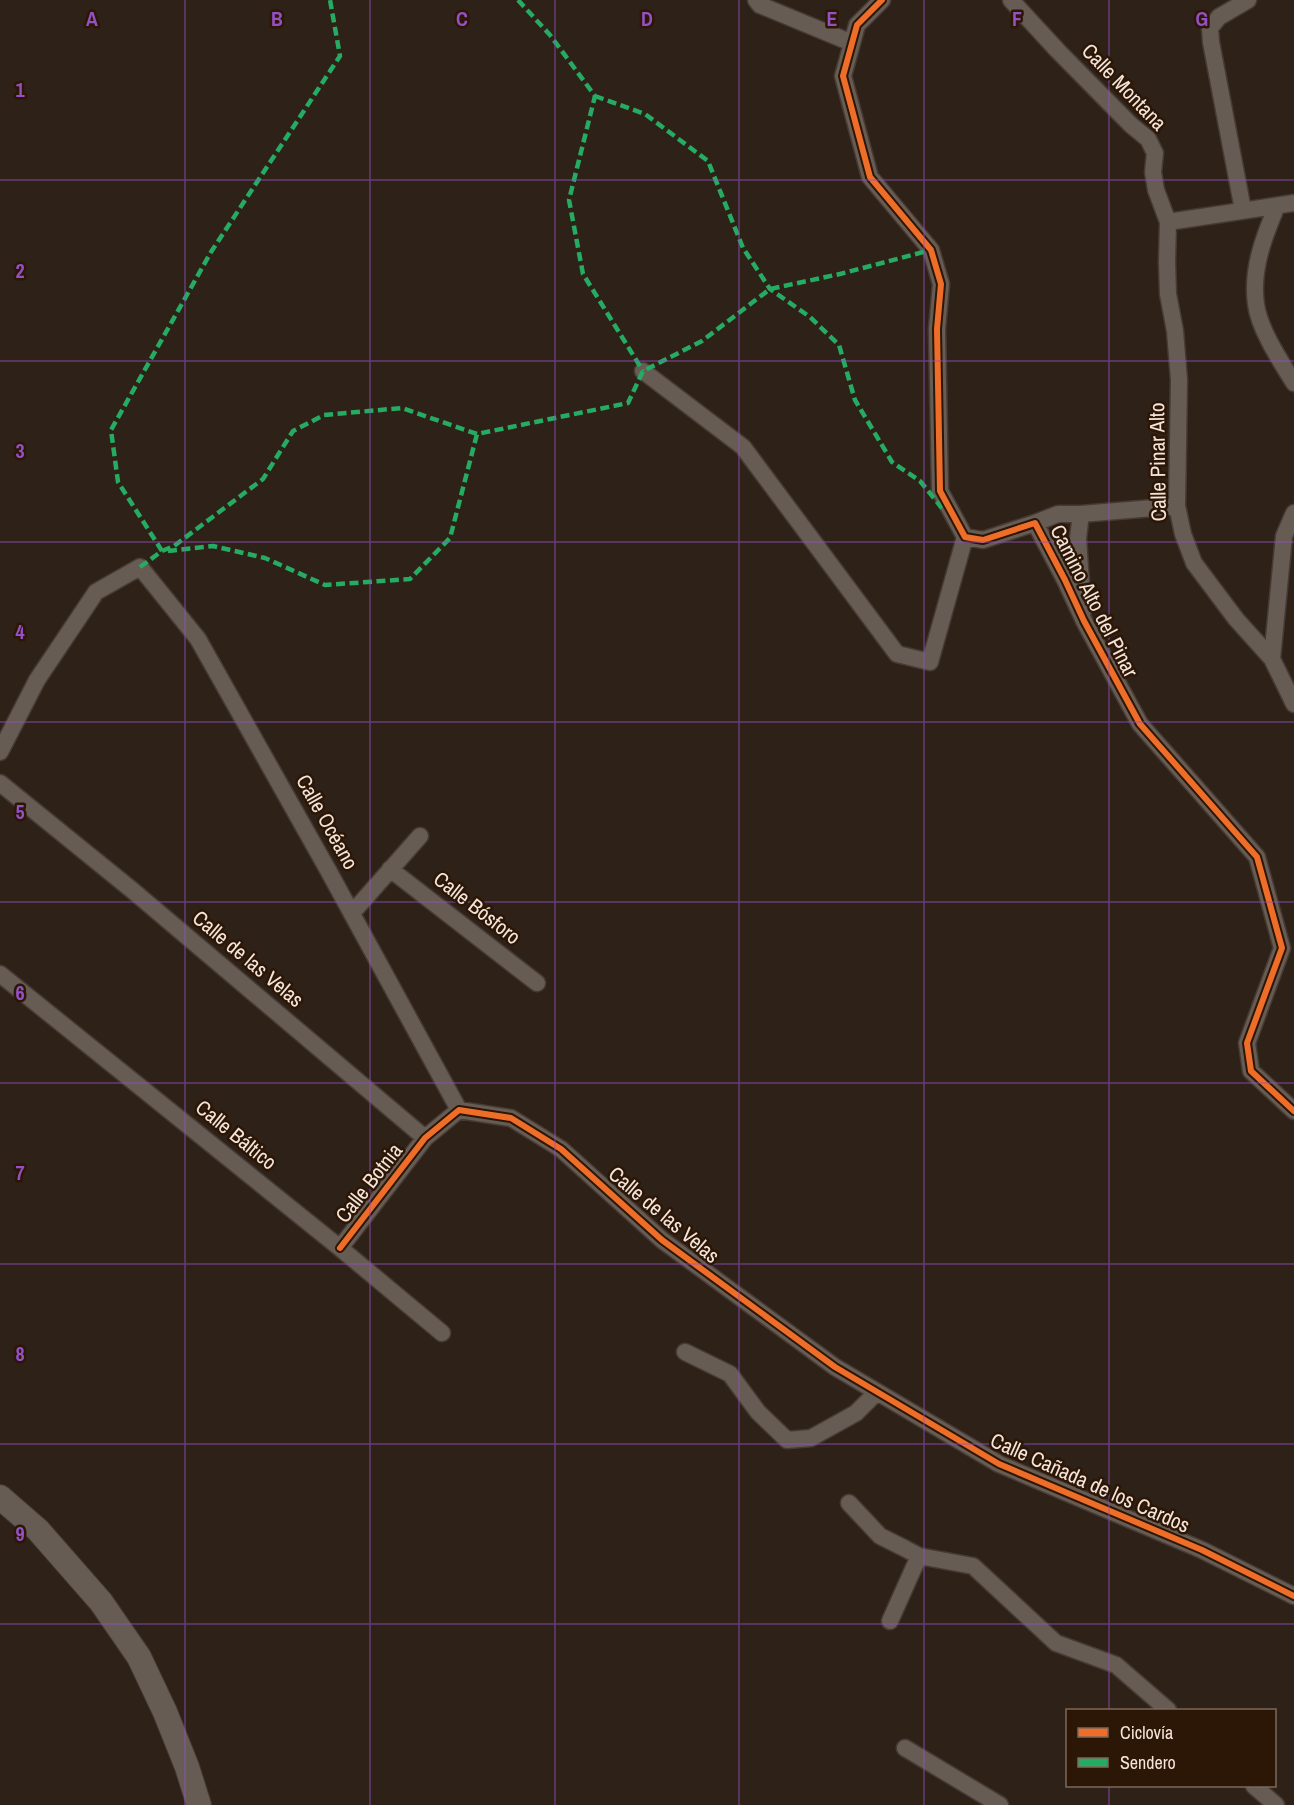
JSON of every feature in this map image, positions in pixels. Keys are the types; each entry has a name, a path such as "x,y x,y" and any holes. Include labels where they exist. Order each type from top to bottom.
{"main road":[{"path":"0,1497 38,1530 101,1602 139,1658 165,1712 199,1805"}],"street":[{"path":"756,0 760,5 852,43"},
{"path":"643,371 743,447 897,654 930,662 965,537 940,491 937,329 941,284 931,250 870,177 843,76 857,25 882,0"},
{"name":"Calle Montana","path":"1011,0 1131,125 1148,138 1155,153 1153,171 1156,190 1168,222"},
{"path":"1243,210 1210,28 1219,17 1248,0"},
{"path":"1168,222 1286,204"},
{"path":"1286,204 1264,236 1256,274 1256,305 1267,335 1294,383"},
{"name":"Calle Pinar Alto","path":"1168,222 1168,294 1175,330 1179,380 1177,506 1183,534 1194,563 1236,619 1272,659 1294,704"},
{"path":"1035,523 1058,514 1177,506"},
{"path":"1272,659 1284,536 1294,513"},
{"path":"1081,514 1078,538 1084,621"},
{"name":"Camino Alto del Pinar","path":"965,537 983,540 1035,523 1084,621 1140,724 1257,857 1282,948 1247,1043 1251,1071 1294,1110"},
{"name":"Calle Océano","path":"0,752 37,680 96,592 140,567 198,639 352,913 459,1110"},
{"name":"Calle de las Velas","path":"0,783 132,890 425,1138"},
{"path":"352,913 420,836"},
{"name":"Calle Bósforo","path":"390,869 537,983"},
{"name":"Calle Báltico","path":"0,974 442,1333"},
{"path":"425,1138 459,1110"},
{"name":"Calle de las Velas","path":"459,1110 511,1118 561,1149 662,1240 835,1367 877,1392"},
{"name":"Calle Botnia","path":"340,1248 425,1138"},
{"path":"685,1352 730,1374 758,1412 787,1440 811,1438 856,1413 877,1392"},
{"name":"Calle Cañada de los Cardos","path":"877,1392 999,1464 1202,1550 1294,1596"},
{"path":"849,1503 880,1536 919,1556 973,1566 1056,1643 1116,1665 1167,1709"},
{"path":"890,1620 919,1556"},
{"path":"905,1748 1000,1805"},
{"path":"1256,1787 1276,1805"}],"marked path":[{"path":"140,567 162,551 118,482 111,430 211,252 340,56 330,0"},
{"path":"518,0 550,35 595,96 569,200 583,274 643,371"},
{"path":"595,96 645,114 708,161 743,248 770,289 810,317 839,345 855,400 892,462 920,481 942,508"},
{"path":"162,551 174,546 263,479 293,431 324,415 402,408 477,434 628,403 643,371 702,341 770,289 840,274 931,250"},
{"path":"168,551 213,546 265,558 325,585 410,579 450,538 477,434"}],"cycle path":[{"path":"882,0 857,25 843,76 870,177 931,250 941,284 937,329 940,491 965,537 983,540 1035,523 1084,621 1140,724 1257,857 1282,948 1247,1043 1251,1071 1294,1111"},
{"path":"340,1248 425,1138 459,1110 511,1118 561,1149 662,1240 835,1367 999,1464 1202,1550 1294,1596"}]}
